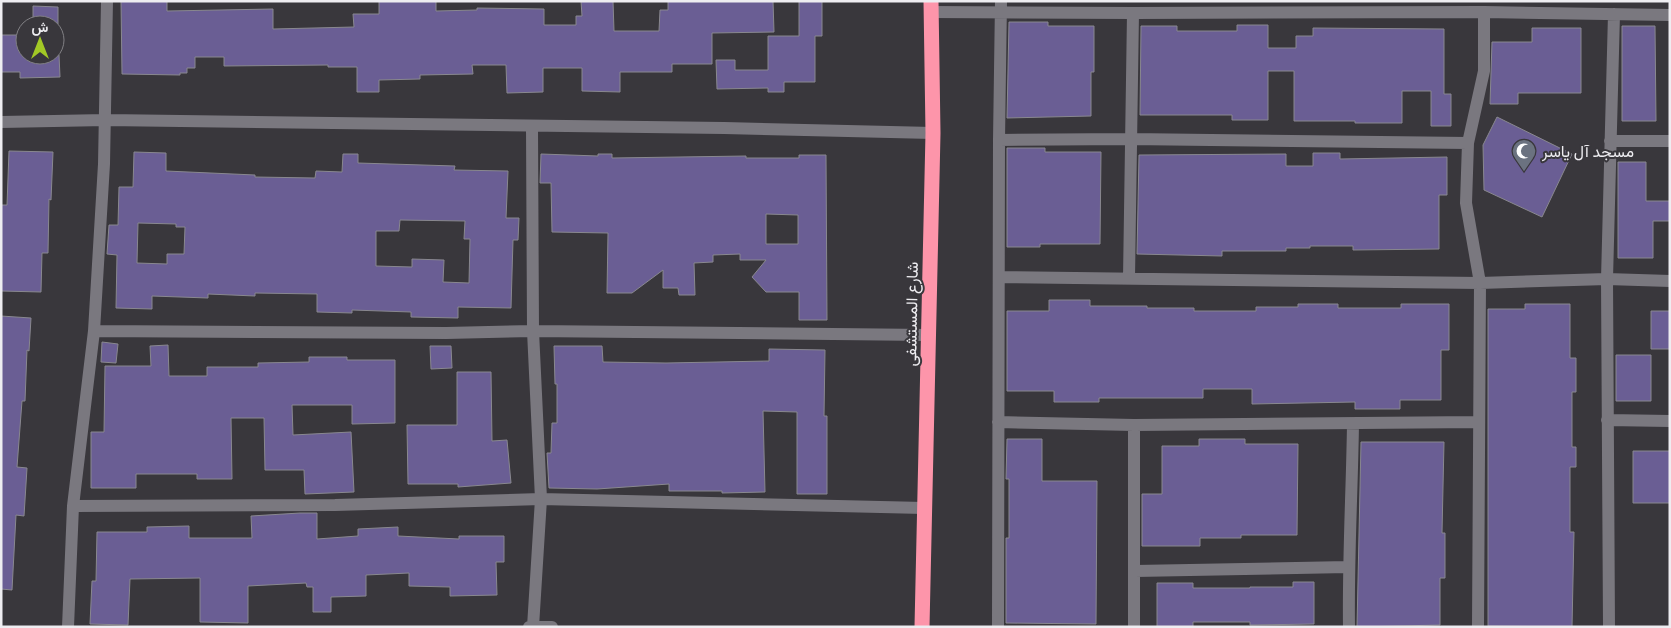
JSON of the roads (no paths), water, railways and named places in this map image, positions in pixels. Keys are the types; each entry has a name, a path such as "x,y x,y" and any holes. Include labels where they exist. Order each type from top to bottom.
{"highway":[{"name":"شارع المستشفى","path":"922,627 933,133 931,7"}],"street":[{"path":"68,627 73,506 94,331 106,120 107,1"},
{"path":"931,7 1001,6 1133,13 1484,12 1670,15"},
{"path":"998,627 1001,6"},
{"path":"1478,627 1480,283 1466,202 1468,143 1484,71 1484,12"},
{"path":"1129,278 1133,13"},
{"path":"1609,627 1607,279 1614,14"},
{"path":"1,122 106,120 724,128 933,133"},
{"path":"532,127 533,331 541,499 532,626 552,627"},
{"path":"999,140 1130,139 1468,143"},
{"path":"1610,141 1670,141"},
{"path":"999,277 1480,283 1607,279 1670,281"},
{"path":"94,331 446,333 533,331 928,335"},
{"path":"1607,420 1670,421"},
{"path":"998,422 1134,425 1478,422"},
{"path":"1349,627 1348,567 1352,508 1353,424"},
{"path":"1134,425 1134,627"},
{"path":"73,506 336,505 541,499 924,508"},
{"path":"1135,571 1348,567"}],"place":[{"name":"مسجد آل ياسر","path":"1524,172"}]}
